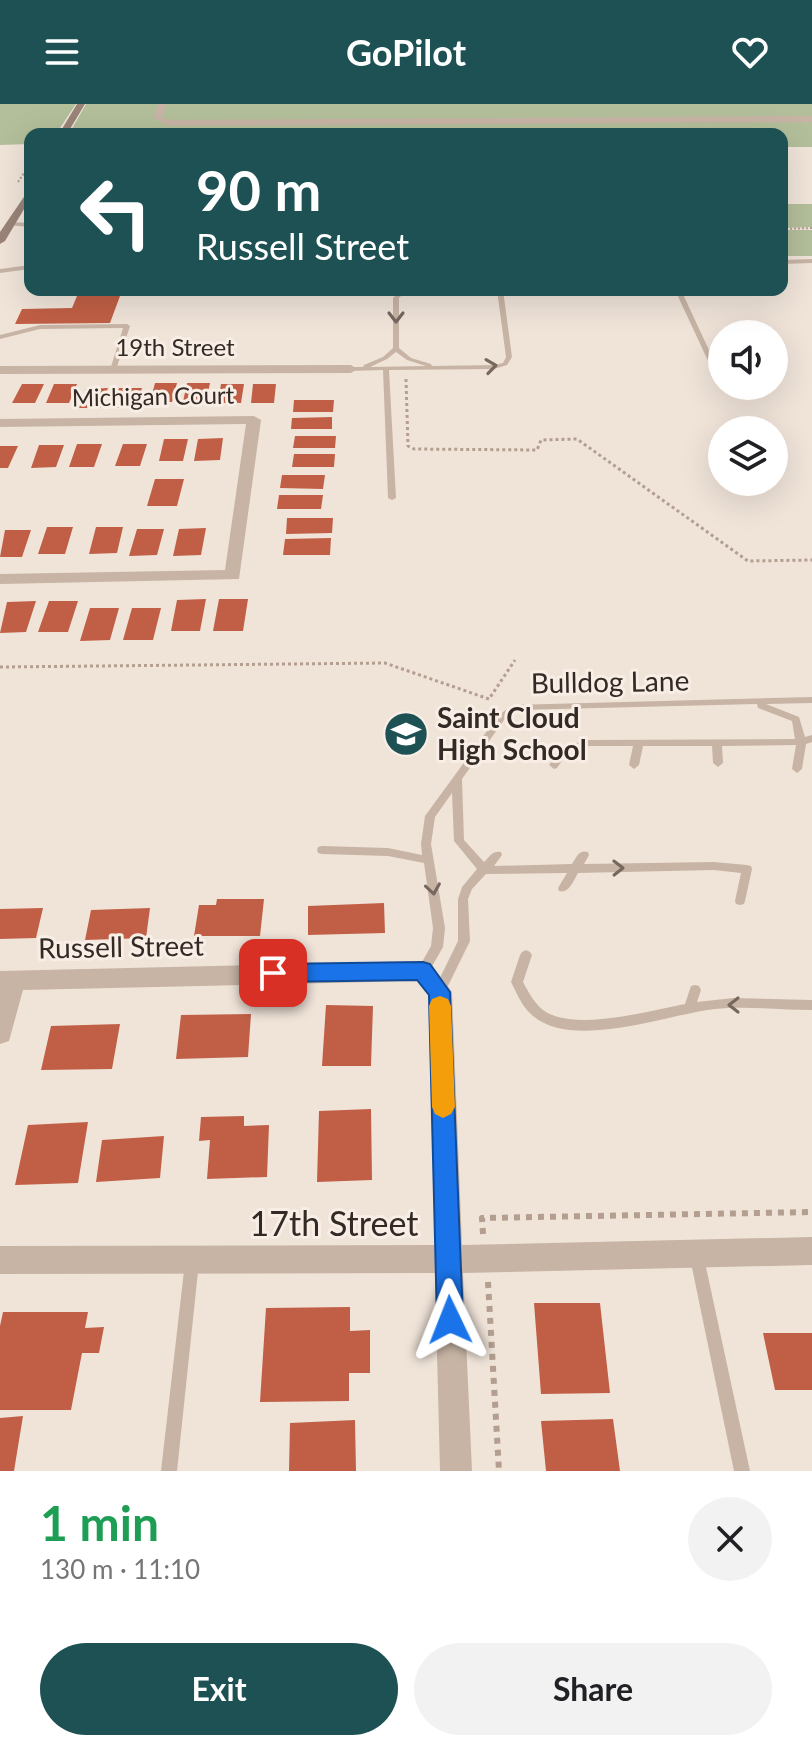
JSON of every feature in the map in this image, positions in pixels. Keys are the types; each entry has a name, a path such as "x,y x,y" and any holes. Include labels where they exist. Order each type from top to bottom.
{"street":[{"path":"67,128 81,104"},
{"path":"163,104 157,118 169,123 414,117 812,119"},
{"path":"0,241 24,201"},
{"name":"19th Street","path":"0,370 351,369"},
{"name":"Michigan Court","path":"0,423 254,420 233,575 0,579"},
{"name":"Russell Street","path":"0,1033 7,981 431,981"},
{"path":"431,981 448,1259 456,1471"},
{"name":"17th Street","path":"0,1260 485,1259 812,1251"}],"lane":[{"path":"10,224 24,225"},
{"path":"788,262 812,261"},
{"path":"0,271 24,268"},
{"path":"396,349 398,296"},
{"path":"351,369 448,369 505,364 509,357 501,296"},
{"path":"681,296 708,354"},
{"path":"0,337 40,327 127,326 113,370"},
{"path":"396,349 409,359 448,369"},
{"path":"351,369 378,362 396,349"},
{"path":"386,370 392,498"},
{"name":"Bulldog Lane","path":"431,981 439,928 426,844 430,816 501,718 515,707 743,705 812,700"},
{"path":"743,705 789,714 800,726 797,769"},
{"path":"554,765 559,754 573,745 801,742 812,738"},
{"path":"634,765 639,742"},
{"path":"717,742 718,763"},
{"path":"458,778 459,841 485,870 714,866 747,869 740,901"},
{"path":"322,850 341,854 388,852 428,860"},
{"path":"431,981 464,941 463,899 467,887 497,855"},
{"path":"563,888 584,855"},
{"path":"526,955 517,982 529,1006 548,1019 567,1025 629,1021 709,1005 812,1005"},
{"path":"689,1009 695,990"},
{"path":"696,1253 742,1471"},
{"path":"169,1471 192,1260"}],"path":[{"path":"788,229 812,228"},
{"path":"406,370 408,446 414,449 537,450 541,440 577,439 748,561 812,560"},
{"path":"0,667 385,663 489,699 515,660"},
{"path":"499,1471 482,1218 812,1212"}],"green space":[{"path":"0,104 76,104 60,128 24,128 24,144 0,145"},
{"path":"86,104 812,104 812,147 788,147 788,128 72,128"},
{"path":"788,204 812,204 812,227 788,228"},
{"path":"788,230 812,230 812,256 788,256"}],"building":[{"path":"77,296 120,296 110,323 15,324 22,309 72,308"},
{"path":"155,383 177,383 172,402 150,402"},
{"path":"187,383 210,383 206,402 183,402"},
{"path":"22,384 44,384 35,403 12,403"},
{"path":"54,384 77,384 69,403 46,403"},
{"path":"221,384 244,384 241,403 218,403"},
{"path":"253,384 276,384 274,403 251,403"},
{"path":"108,388 101,408 79,408 86,389"},
{"path":"119,388 142,388 136,408 113,408"},
{"path":"294,400 334,400 333,412 293,412"},
{"path":"332,417 332,429 291,429 292,418"},
{"path":"295,436 336,436 335,448 293,448"},
{"path":"223,438 220,460 194,461 198,439"},
{"path":"164,439 188,439 183,461 159,461"},
{"path":"77,444 102,444 94,467 69,467"},
{"path":"123,444 147,444 140,466 115,466"},
{"path":"39,445 64,445 56,467 31,468"},
{"path":"0,446 18,446 8,468 0,468"},
{"path":"294,454 335,454 334,467 292,467"},
{"path":"282,475 325,475 323,489 280,488"},
{"path":"155,479 184,479 177,506 147,506"},
{"path":"279,495 323,495 321,509 277,509"},
{"path":"287,518 333,518 332,533 286,534"},
{"path":"47,527 73,527 65,554 38,554"},
{"path":"96,527 123,527 117,553 89,554"},
{"path":"206,528 201,555 173,556 179,529"},
{"path":"137,529 164,529 157,555 129,556"},
{"path":"5,530 31,530 22,557 0,557"},
{"path":"331,538 330,555 283,555 285,539"},
{"path":"206,599 200,631 171,631 177,600"},
{"path":"219,599 248,599 243,631 213,631"},
{"path":"36,601 26,632 0,633 7,602"},
{"path":"49,601 78,601 68,632 38,632"},
{"path":"90,608 119,608 110,640 80,641"},
{"path":"132,608 161,608 153,640 123,640"},
{"path":"217,899 264,899 260,936 194,936 199,905 216,905"},
{"path":"384,903 385,933 308,935 308,906"},
{"path":"43,908 36,938 0,939 0,909"},
{"path":"150,908 146,938 85,940 91,910"},
{"path":"326,1005 373,1006 371,1066 322,1066"},
{"path":"251,1014 248,1057 176,1059 181,1015"},
{"path":"120,1024 112,1069 41,1070 51,1026"},
{"path":"371,1109 372,1180 317,1182 319,1111"},
{"path":"244,1116 244,1126 269,1125 267,1177 207,1179 210,1140 199,1141 201,1117"},
{"path":"88,1122 78,1183 15,1185 28,1125"},
{"path":"164,1136 160,1178 96,1182 102,1140"},
{"path":"534,1303 600,1303 610,1393 541,1394"},
{"path":"350,1307 350,1331 370,1330 370,1373 349,1373 349,1401 260,1402 266,1308"},
{"path":"3,1312 88,1312 85,1328 104,1327 99,1353 82,1353 71,1410 0,1410 0,1326"},
{"path":"763,1333 812,1333 812,1390 775,1390"},
{"path":"23,1416 14,1471 0,1471 0,1418"},
{"path":"613,1419 620,1471 546,1471 541,1421"},
{"path":"355,1420 356,1471 289,1471 290,1423"}],"slow traffic":[{"path":"440,1006 443,1107"}],"place":[{"name":"Saint Cloud High School","path":"406,734"}],"route":[{"path":"273,973 423,971 440,992 450,1320"}]}
